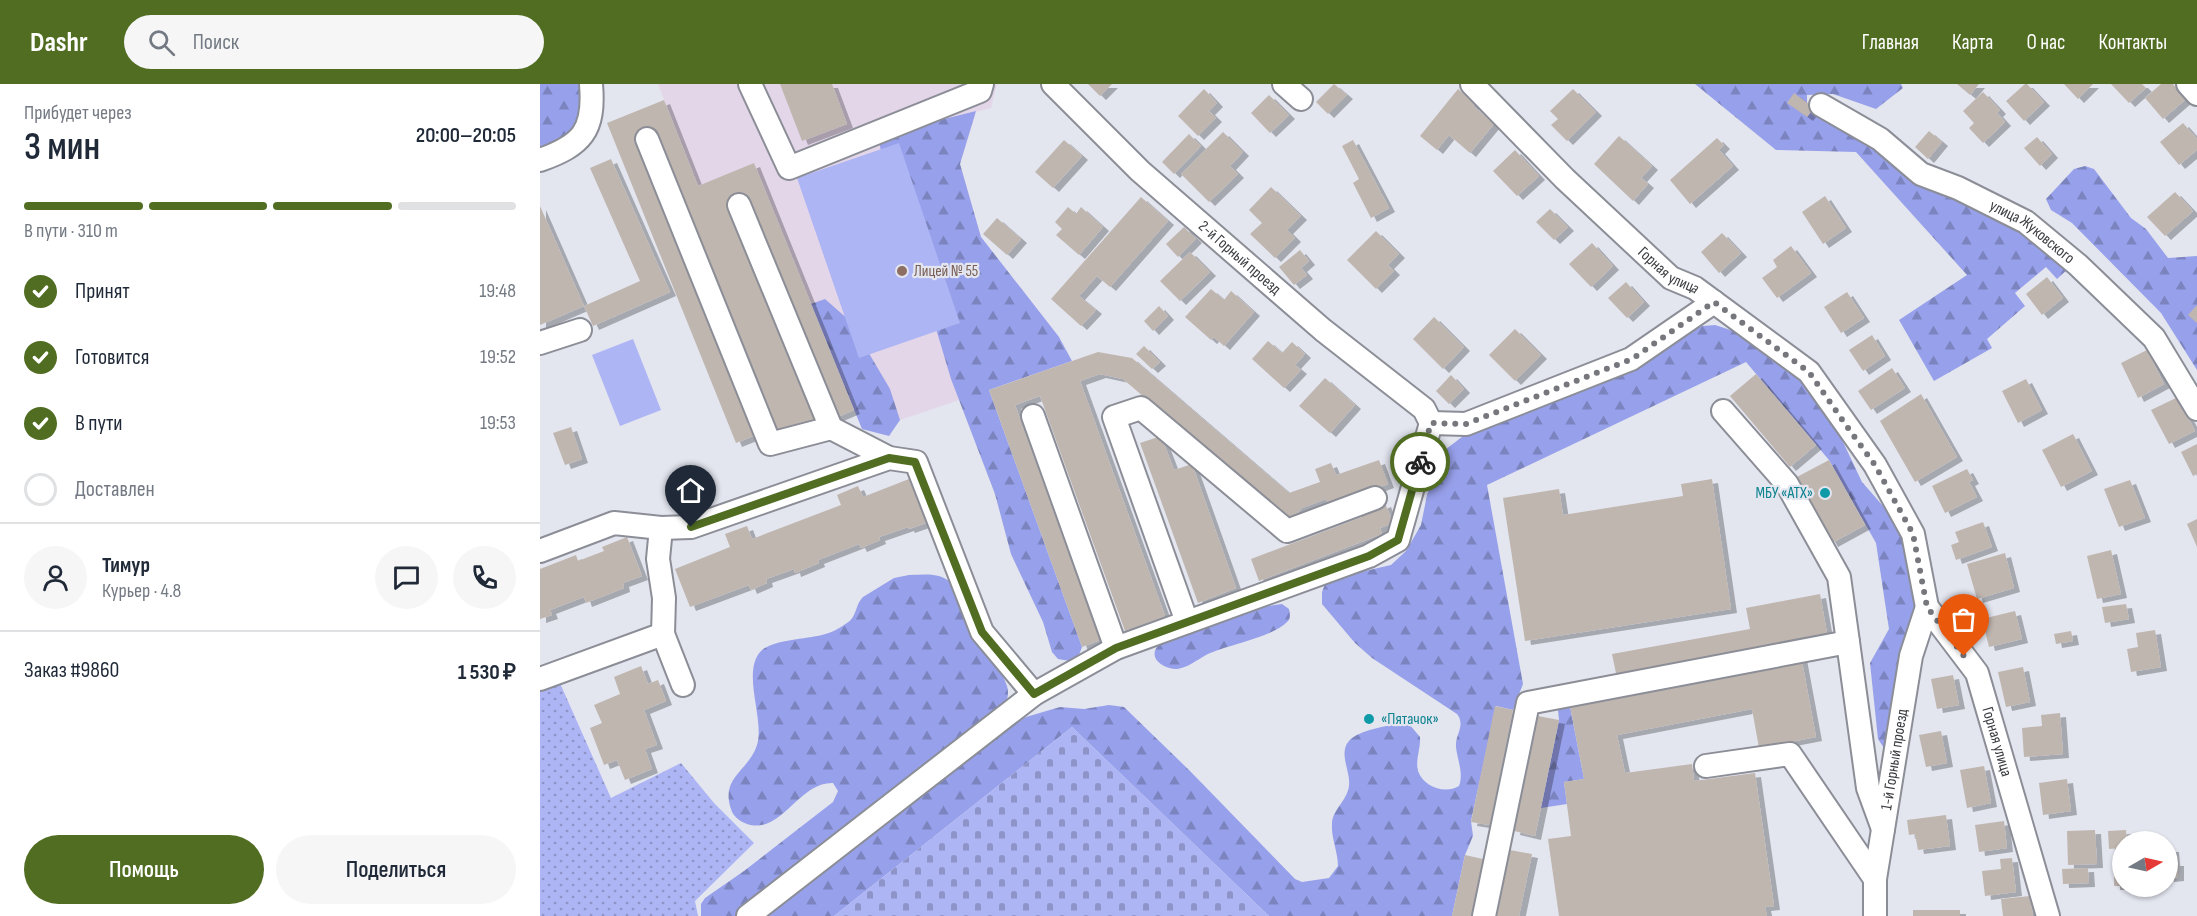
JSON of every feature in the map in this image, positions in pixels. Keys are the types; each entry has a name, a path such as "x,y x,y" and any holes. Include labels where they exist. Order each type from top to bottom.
{"street":[{"path":"540,160 569,148 584,132 592,107 591,84"},
{"path":"750,84 789,168 980,91 982,84"},
{"name":"2-й Горный проезд","path":"1053,84 1140,171 1323,330 1424,409 1431,423"},
{"path":"1284,84 1301,99"},
{"name":"Горная улица","path":"1472,84 1565,179 1671,278 1695,288 1809,372 1875,465 1913,534 1927,607 1977,673 2048,916"},
{"path":"2188,84 2197,94"},
{"name":"улица Жуковского","path":"1821,105 1880,139 1921,174 1958,188 2026,222 2078,265 2154,338 2197,409"},
{"path":"647,139 770,444 831,428"},
{"path":"739,205 831,428 889,458 915,462 982,632 1034,694"},
{"path":"748,916 1034,694 1116,648 1369,556 1398,540 1431,423 1466,424 1632,359 1714,302"},
{"path":"540,343 580,330"},
{"path":"1188,622 1114,417 1141,408 1287,531 1375,498"},
{"path":"1723,411 1787,484 1839,578 1868,788 1883,829"},
{"path":"1033,416 1116,648"},
{"path":"540,551 614,523 661,528 691,527 889,458"},
{"path":"661,528 658,559 664,598 663,634 683,685"},
{"name":"1-й Горный проезд","path":"1875,916 1875,879 1911,656 1927,607"},
{"path":"540,679 663,634"},
{"path":"1484,916 1528,703 1848,642"},
{"path":"1706,766 1790,754 1875,879"}],"shaded area":[{"name":"Лицей № 55","path":"658,84 997,84 991,108 976,112 960,164 981,237 1059,337 989,390 900,420 854,410 754,164 698,186"}],"green space":[{"path":"540,84 585,84 582,115 570,137 540,153"},
{"path":"1695,84 1901,84 1903,88 1876,109 1833,94 1807,95 1807,109 1848,126 1913,182 1957,197 2023,230 2069,268 2057,279 2046,267 2015,293 2025,306 1987,339 1992,348 1934,381 1899,320 1967,275 1856,152 1776,150"},
{"path":"976,111 960,164 981,237 1059,337 1072,361 989,390 1082,647 1079,655 1070,661 1058,659 1052,652 1043,622 1011,554 995,494 951,379 928,302 888,187 879,141 893,132"},
{"path":"899,143 960,323 859,358 797,178"},
{"path":"2085,166 2094,169 2131,218 2146,229 2168,258 2197,256 2197,370 2161,313 2072,223 2051,210 2046,199 2074,169"},
{"path":"825,299 850,321 890,389 900,420 889,436 862,429 811,304"},
{"path":"1715,325 1740,333 1800,380 1833,421 1862,482 1897,522 1917,590 1891,738 1884,748 1878,739 1870,663 1889,629 1876,543 1829,460 1746,362 1487,485 1523,684 1513,710 1496,706 1471,821 1473,836 1465,855 1452,916 1269,916 1072,727 834,916 760,916 1014,724 1026,717 1060,707 1084,709 1109,705 1124,707 1295,879 1302,882 1329,878 1338,866 1332,824 1334,814 1348,791 1345,751 1349,741 1359,734 1374,729 1402,723 1409,724 1420,737 1417,767 1421,777 1436,788 1454,788 1459,786 1460,781 1461,771 1456,742 1461,722 1457,714 1372,658 1355,643 1322,604 1325,584 1352,574 1391,565 1406,551 1421,525 1427,495 1442,452 1470,431 1692,327"},
{"path":"633,339 661,410 620,426 592,355"},
{"path":"909,575 940,576 954,587 1004,678 1008,691 1005,704 735,916 701,916 701,904 705,898 833,802 838,791 833,783 821,785 800,798 780,816 759,825 744,823 733,814 729,789 753,754 759,734 753,683 755,660 761,651 773,644 829,633 853,618 863,597 894,578"},
{"path":"1282,604 1289,609 1290,615 1287,622 1280,628 1260,637 1215,651 1177,669 1163,665 1156,660 1157,647 1168,638 1261,607"},
{"path":"559,681 611,798 681,763 714,803 754,843 695,901 698,916 540,916 540,687"},
{"path":"1569,701 1584,779 1564,782 1567,804 1541,808 1559,720 1558,710"},
{"path":"1072,727 1269,916 834,916"}],"building":[{"path":"780,84 832,84 847,124 802,141"},
{"path":"1088,84 1112,84 1100,96"},
{"path":"1334,84 1347,95 1328,114 1316,102"},
{"path":"1957,84 1979,84 1970,95"},
{"path":"2025,84 2044,102 2024,121 2006,101"},
{"path":"2064,84 2093,84 2078,99"},
{"path":"2111,84 2142,84 2146,88 2129,103"},
{"path":"2161,84 2173,84 2186,99 2163,119 2145,98"},
{"path":"1204,89 1217,103 1209,111 1216,118 1198,136 1178,116"},
{"path":"1458,89 1475,103 1473,106 1494,124 1470,153 1449,135 1437,150 1420,136"},
{"path":"1573,89 1596,112 1567,141 1551,125 1558,119 1550,111"},
{"path":"1983,92 2000,110 1997,113 2005,122 1983,143 1969,128 1974,123 1963,111"},
{"path":"1794,93 1814,108 1807,117 1787,103"},
{"path":"1269,95 1289,115 1270,133 1251,113"},
{"path":"664,100 698,186 754,163 854,410 833,419 831,415 774,434 771,429 736,443 607,123"},
{"path":"2183,123 2197,139 2197,150 2179,165 2160,142"},
{"path":"1929,131 1942,142 1928,159 1915,147"},
{"path":"1223,132 1243,152 1230,166 1238,174 1209,202 1181,174"},
{"path":"1189,134 1201,146 1174,174 1162,162"},
{"path":"1619,136 1652,166 1641,178 1648,184 1633,201 1594,164"},
{"path":"2037,137 2052,154 2040,166 2024,148"},
{"path":"1717,138 1724,145 1719,150 1733,166 1690,204 1670,180"},
{"path":"1064,140 1082,156 1053,188 1035,172"},
{"path":"1353,140 1389,208 1371,218 1353,183 1359,179 1342,146"},
{"path":"1515,150 1539,176 1517,196 1493,171"},
{"path":"611,159 670,292 593,326 584,306 640,281 590,168"},
{"path":"1271,187 1301,216 1287,230 1295,238 1275,258 1250,234 1262,223 1249,210"},
{"path":"2175,192 2193,211 2165,236 2147,217"},
{"path":"1825,196 1846,228 1823,244 1802,212"},
{"path":"1141,197 1168,221 1110,287 1097,276 1079,296 1096,310 1081,326 1051,299"},
{"path":"540,206 584,306 540,325"},
{"path":"1068,207 1076,214 1081,207 1103,227 1079,255 1056,235 1062,229 1055,222"},
{"path":"1550,209 1568,227 1554,240 1536,222"},
{"path":"997,218 1021,239 1007,255 983,234"},
{"path":"1184,227 1196,239 1178,257 1166,244"},
{"path":"1376,231 1399,254 1388,265 1394,271 1376,289 1347,260"},
{"path":"1722,233 1741,253 1719,273 1701,252"},
{"path":"1592,243 1613,266 1591,287 1569,264"},
{"path":"1791,246 1811,273 1777,298 1762,278 1777,267 1773,260"},
{"path":"1300,250 1309,261 1301,268 1307,275 1294,285 1279,267"},
{"path":"1190,252 1210,272 1180,301 1160,281"},
{"path":"2047,277 2063,298 2042,315 2026,294"},
{"path":"1626,282 1644,302 1627,318 1608,298"},
{"path":"1211,289 1224,300 1231,291 1254,312 1224,346 1214,337 1211,340 1185,317"},
{"path":"1847,292 1864,318 1841,333 1824,307"},
{"path":"2197,305 2197,323 2188,315"},
{"path":"1159,306 1168,316 1153,331 1144,321"},
{"path":"1434,317 1464,347 1443,369 1413,339"},
{"path":"1515,329 1541,355 1515,381 1489,355"},
{"path":"1872,335 1885,356 1863,371 1849,350"},
{"path":"1268,341 1282,353 1292,342 1305,354 1295,365 1301,370 1284,388 1252,359"},
{"path":"1144,346 1160,362 1152,369 1136,354"},
{"path":"2147,350 2164,384 2138,398 2121,363"},
{"path":"1098,352 1132,358 1289,493 1320,482 1315,469 1331,463 1336,475 1379,460 1388,484 1329,506 1326,499 1302,508 1289,522 1123,379 1100,374 1080,381 1165,616 1125,631 1040,396 1015,405 1100,640 1082,647 989,390"},
{"path":"1892,368 1905,388 1871,410 1858,391"},
{"path":"1756,374 1816,445 1790,467 1730,396"},
{"path":"1451,375 1464,389 1449,404 1436,391"},
{"path":"1325,378 1355,405 1330,433 1299,406"},
{"path":"2026,379 2042,410 2018,423 2002,391"},
{"path":"1921,394 1957,457 1915,482 1880,421"},
{"path":"2178,397 2195,431 2169,444 2151,410"},
{"path":"571,427 582,459 565,465 553,433"},
{"path":"2073,434 2092,471 2061,487 2042,450"},
{"path":"1161,436 1174,470 1192,464 1236,588 1198,603 1140,443"},
{"path":"2197,444 2197,474 2193,476 2181,452"},
{"name":"МБУ «АТХ»","path":"1829,460 1865,525 1832,543 1795,478"},
{"path":"1967,469 1973,480 1969,482 1977,497 1945,513 1932,486"},
{"path":"909,479 926,523 879,537 880,540 861,548 859,544 818,560 819,563 795,573 794,569 766,579 767,583 751,590 749,585 690,607 675,569 730,547 725,534 747,526 752,539 841,505 837,495 858,486 863,497"},
{"path":"1712,479 1731,609 1525,641 1503,498 1559,489 1563,515 1683,496 1681,484"},
{"path":"2130,480 2145,518 2119,527 2104,489"},
{"path":"1385,503 1393,523 1380,528 1382,534 1259,581 1251,559 1362,517 1361,513"},
{"path":"2197,519 2197,547 2187,524"},
{"path":"1983,522 1992,547 1956,560 1951,545 1959,542 1955,532"},
{"path":"627,537 642,576 623,583 624,588 586,603 584,597 550,610 552,615 540,619 540,569 576,555 578,561 604,551 602,547"},
{"path":"2111,550 2121,594 2097,599 2087,556"},
{"path":"2005,553 2014,588 1977,599 1967,564"},
{"path":"1820,594 1828,639 1617,678 1612,654 1750,629 1746,608"},
{"path":"2126,604 2129,619 2105,623 2102,607"},
{"path":"2015,611 2022,639 1989,647 1982,619"},
{"path":"2155,630 2161,667 2131,672 2127,649 2138,647 2136,633"},
{"path":"2071,631 2073,641 2056,644 2054,634"},
{"path":"1801,656 1816,737 1759,748 1752,709 1617,735 1625,773 1692,764 1694,781 1755,773 1774,906 1765,907 1767,916 1559,916 1548,839 1571,836 1564,782 1584,779 1569,701"},
{"path":"641,666 648,684 658,680 666,701 644,710 657,745 645,749 652,769 625,780 617,760 604,765 590,728 602,723 594,705 620,694 614,677"},
{"path":"2023,667 2030,702 2006,707 1998,672"},
{"path":"1953,675 1959,705 1937,709 1931,679"},
{"path":"1495,706 1513,710 1490,825 1471,822"},
{"path":"2060,713 2063,754 2024,757 2022,728 2042,726 2041,715"},
{"path":"1538,716 1559,720 1535,836 1514,831"},
{"path":"1941,731 1947,763 1926,767 1919,735"},
{"path":"1984,766 1991,803 1967,808 1960,770"},
{"path":"2067,779 2071,811 2043,815 2039,783"},
{"path":"1946,815 1950,846 1918,850 1915,834 1909,835 1907,820"},
{"path":"2004,821 2007,848 1979,852 1975,825"},
{"path":"2095,830 2097,864 2068,865 2067,831"},
{"path":"2126,830 2112,831 2112,849 2109,849 2108,831"},
{"path":"1510,850 1532,854 1519,916 1497,916"},
{"path":"1465,855 1483,859 1471,916 1452,916"},
{"path":"2012,858 2016,892 1985,896 1982,871 2001,869 2000,859"},
{"path":"2088,868 2089,883 2063,884 2062,869"},
{"path":"2030,896 2033,916 2003,916 2001,899"},
{"path":"1913,910 1960,910 1960,916 1913,916"}],"way so far":[{"path":"1420,462 1431,423 1466,424 1632,359 1714,302 1809,372 1875,465 1913,534 1927,607 1964,656"}],"place":[{"name":"Лицей № 55","path":"902,271"},
{"name":"МБУ «АТХ»","path":"1825,493"},
{"name":"«Пятачок»","path":"1369,719"}],"route":[{"path":"691,527 889,458 915,462 982,632 1034,694 1116,648 1369,556 1398,540 1420,462"}]}
